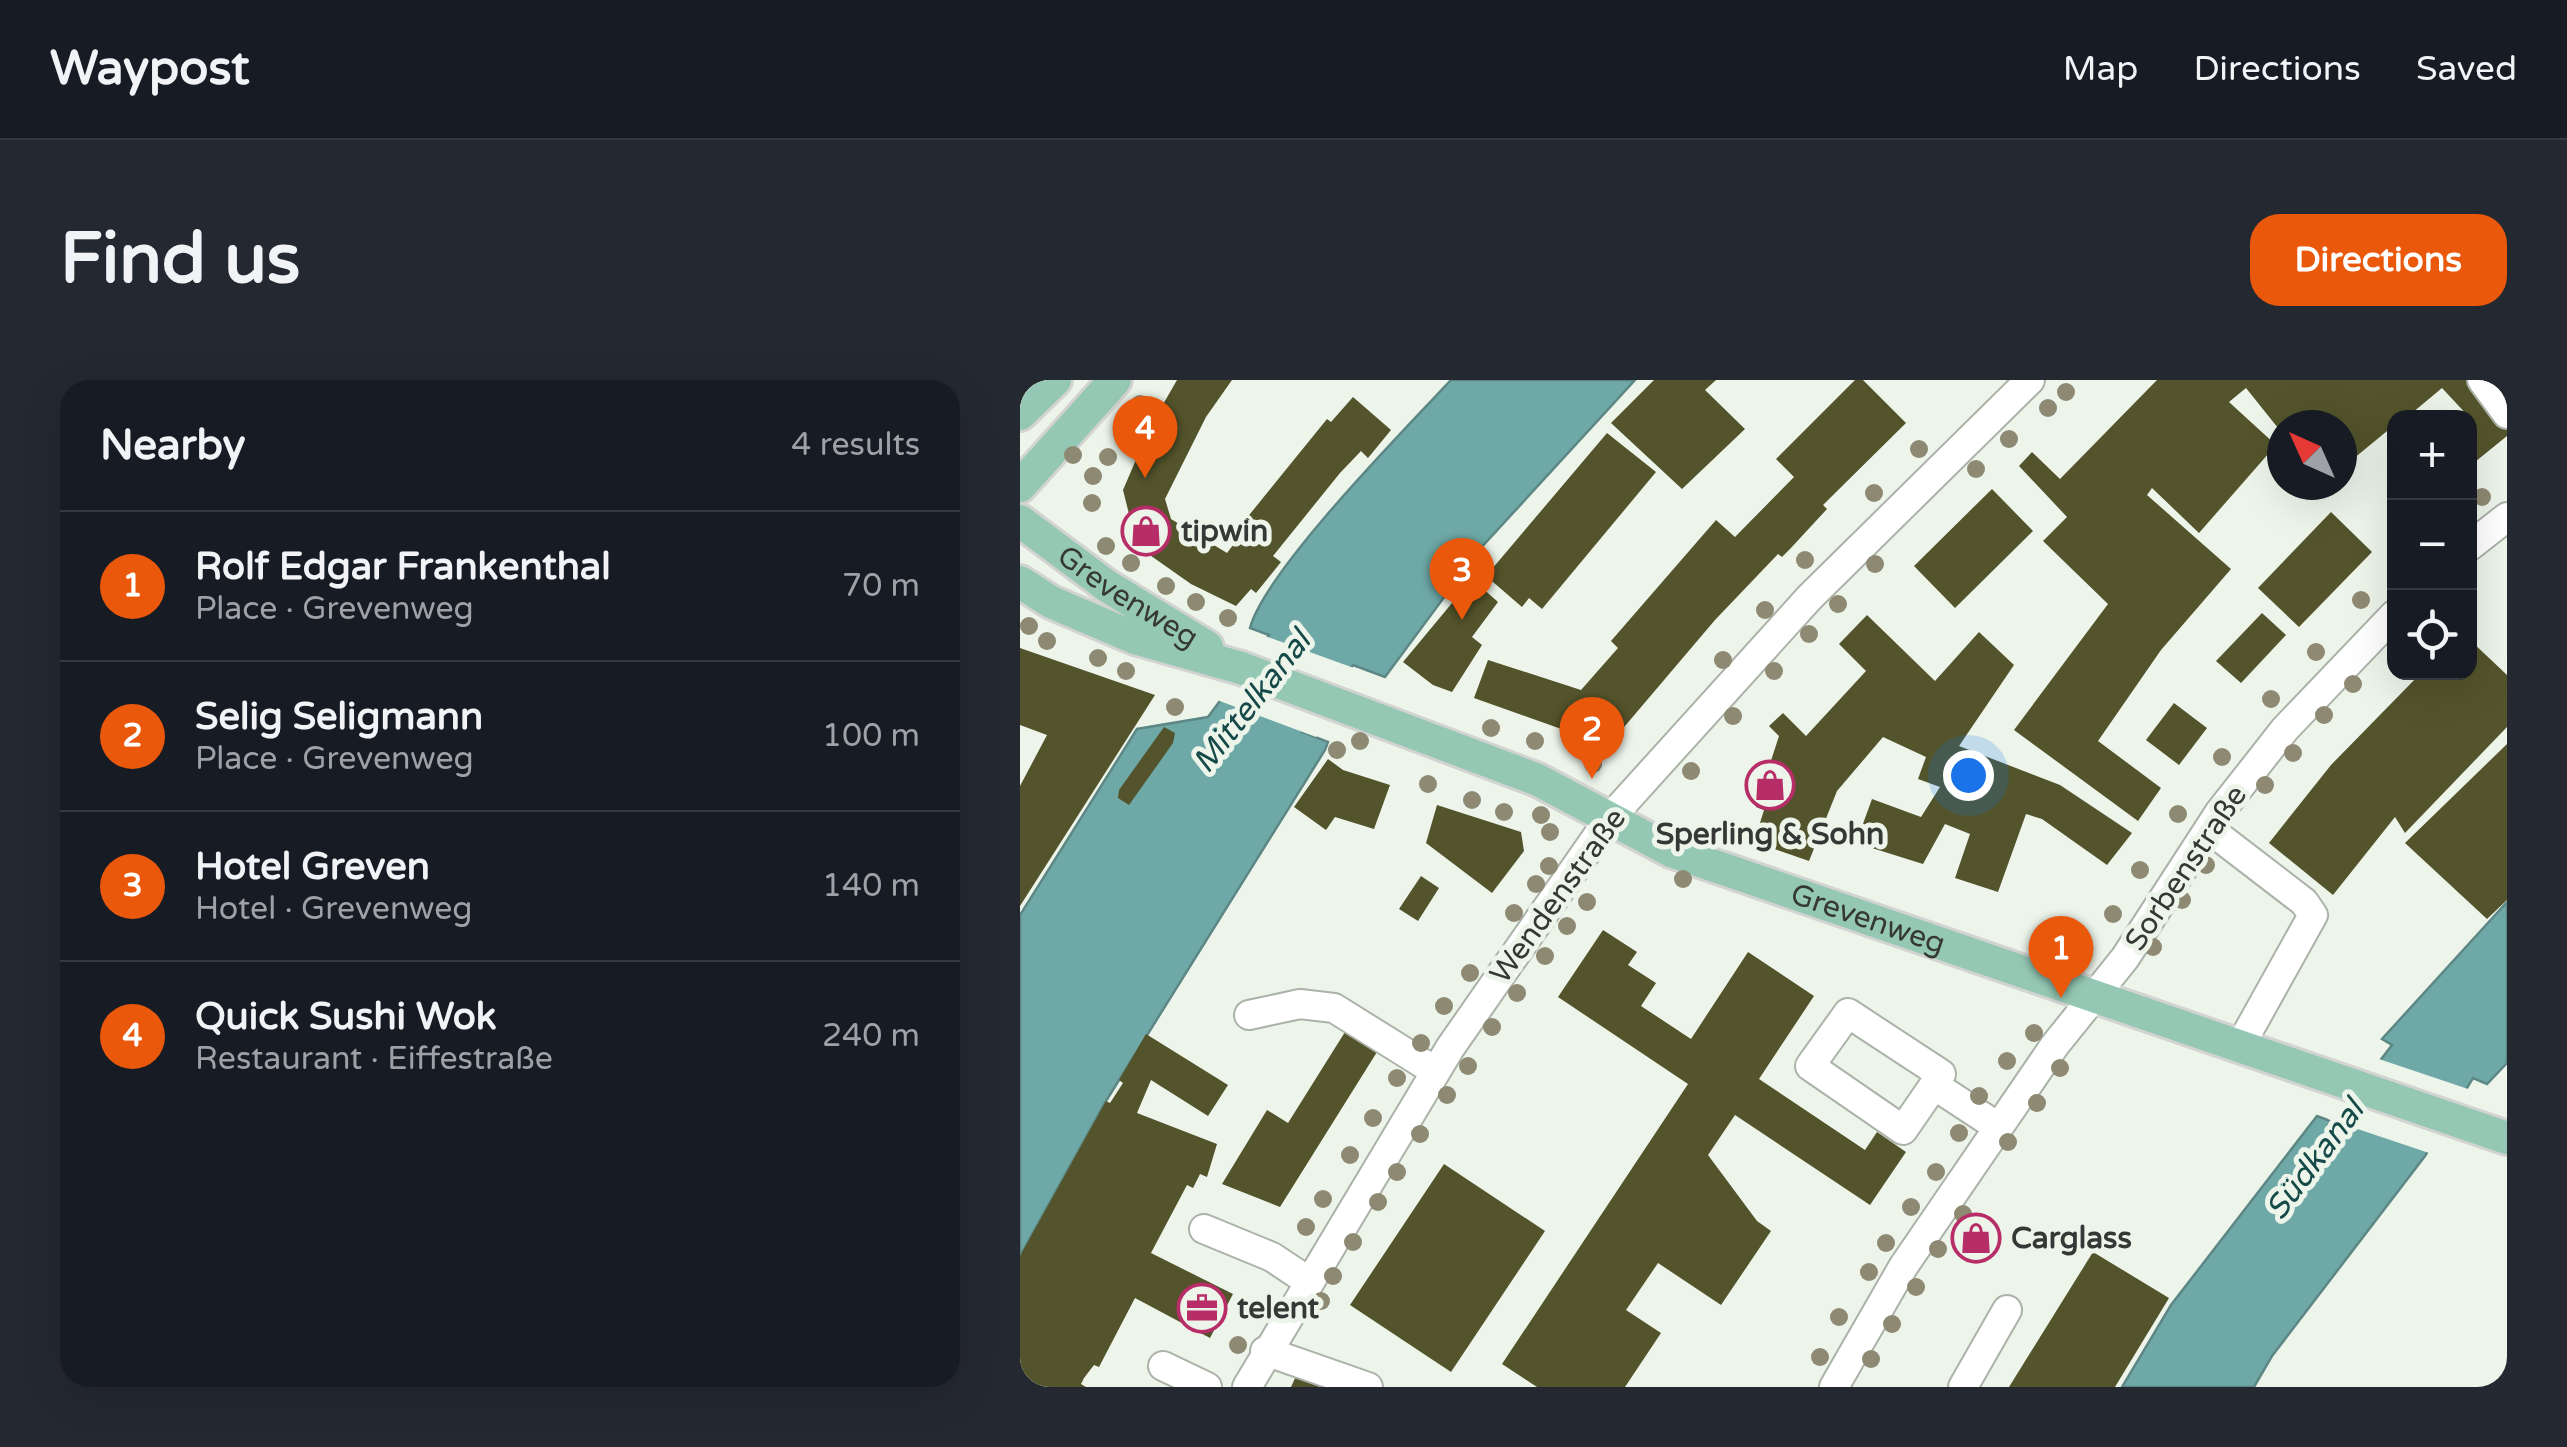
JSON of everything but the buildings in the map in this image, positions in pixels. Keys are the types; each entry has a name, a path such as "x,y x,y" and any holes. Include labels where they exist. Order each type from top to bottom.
{"main road":[{"path":"1020,414 1055,380"},
{"path":"1020,486 1115,380"},
{"name":"Grevenweg","path":"1020,522 1107,586 1241,668"},
{"name":"Grevenweg","path":"1020,582 1081,616 1135,638 1241,668 1545,783 1671,851 2507,1138"}],"street":[{"name":"Wendenstraße","path":"1247,1387 1435,1072 1610,818 1809,598 2030,380"},
{"path":"2482,380 2507,414"},
{"path":"2477,541 2507,517"},
{"name":"Sorbenstraße","path":"1834,1387 1903,1267 1998,1128 2124,958 2209,830 2286,729 2387,622"},
{"path":"2209,830 2304,902 2313,916 2240,1046"},
{"path":"1249,1015 1300,1004 1334,1008 1435,1072"},
{"path":"1848,1013 1941,1074 1934,1085 1903,1130 1810,1066 1848,1013"},
{"path":"1934,1085 1998,1128"},
{"path":"1204,1228 1272,1257 1308,1280"},
{"path":"1963,1387 2007,1310"},
{"path":"1266,1351 1368,1387"},
{"path":"1163,1366 1207,1387"}],"water":[{"name":"Mittelkanal","path":"1451,380 1635,380 1479,550 1385,677 1353,665 1302,732 1328,742 1325,750 1106,1101 1020,1256 1020,915 1137,729 1208,717 1269,635 1250,628 1281,572 1339,501"},
{"name":"Südkanal","path":"2507,902 2507,1063 2487,1084 2473,1078 2425,1156 2272,1356 2254,1387 2122,1387 2171,1305 2317,1116 2333,1122 2392,1045 2382,1039"}],"pier":[{"path":"1265,636 1365,672 1355,671 1309,730 1318,734 1316,737 1217,700"},
{"path":"2376,1058 2471,1090 2432,1154 2328,1119"}],"place":[{"name":"Quick Sushi Wok","path":"1145,478"},
{"name":"tipwin","path":"1146,531"},
{"name":"Hotel Greven","path":"1462,620"},
{"name":"Selig Seligmann","path":"1592,779"},
{"name":"Sperling & Sohn","path":"1770,785"},
{"name":"Rolf Edgar Frankenthal","path":"2061,998"},
{"name":"Carglass","path":"1976,1238"},
{"name":"telent","path":"1202,1308"}]}
